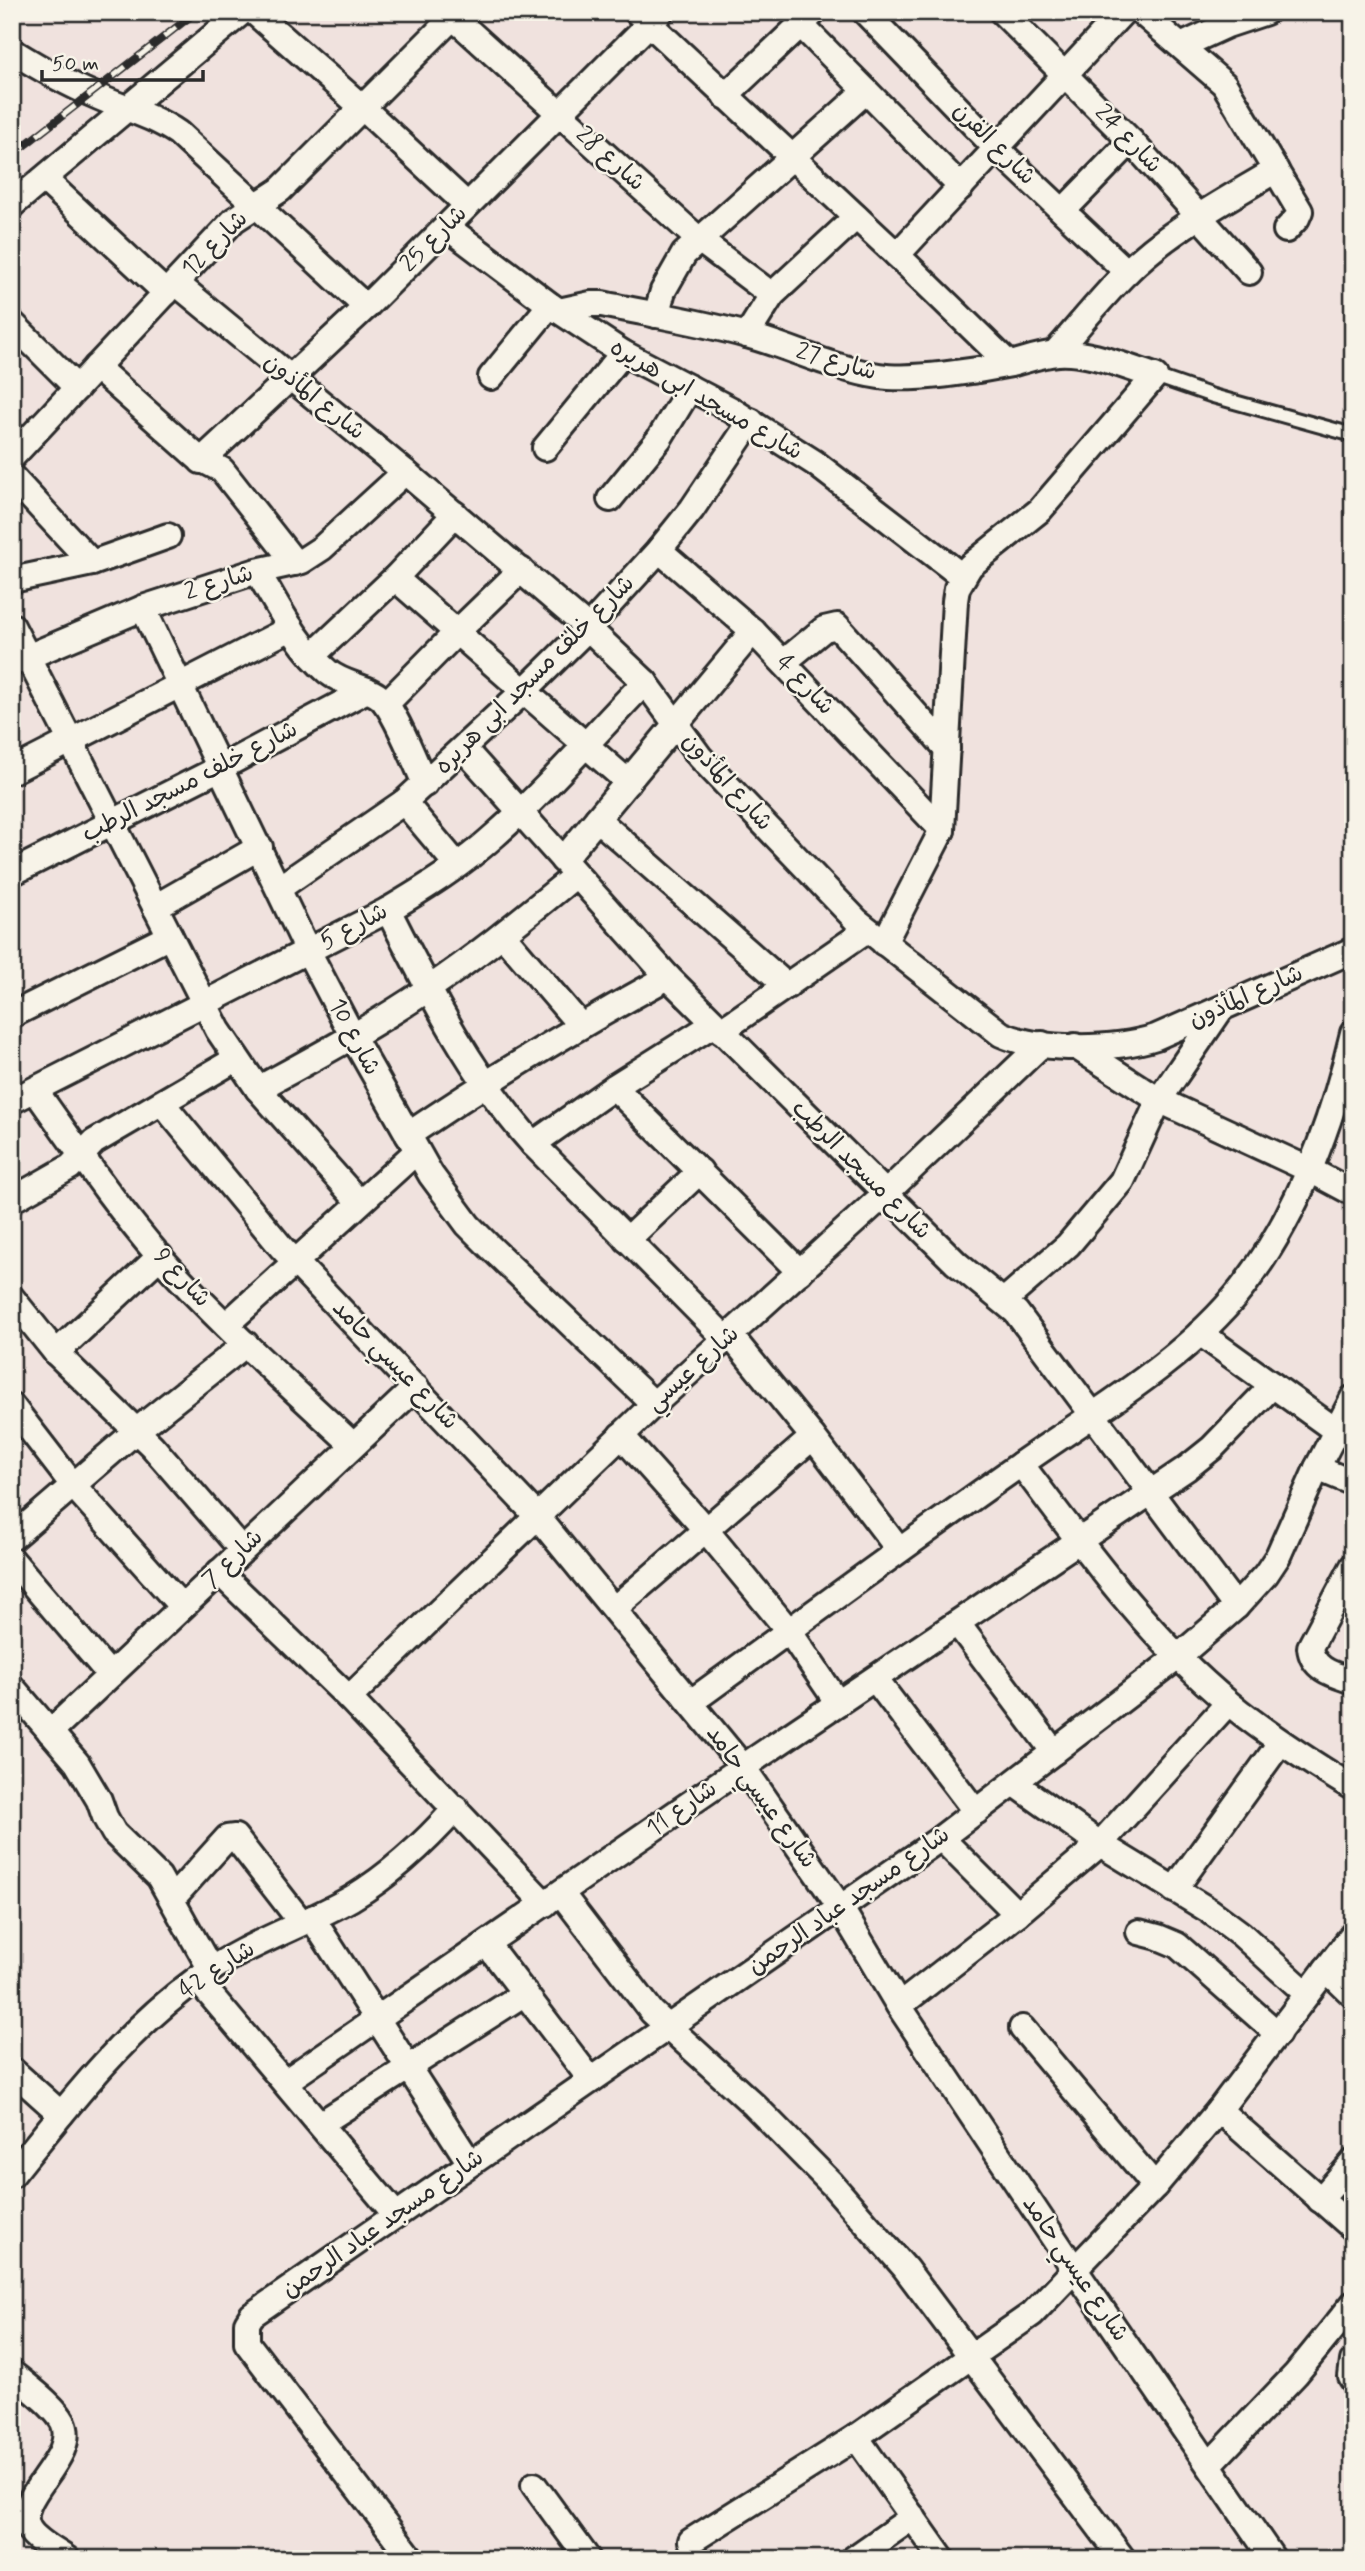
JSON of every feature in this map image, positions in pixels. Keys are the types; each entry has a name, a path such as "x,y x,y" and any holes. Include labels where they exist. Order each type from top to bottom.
{"street":[{"path":"12,205 242,12"},
{"path":"254,12 363,107 467,205"},
{"name":"شارع الفرن","path":"865,12 997,149 1127,272"},
{"name":"شارع 24","path":"1002,12 1131,141 1249,272"},
{"path":"897,255 1066,76 1122,12"},
{"path":"1141,12 1224,84 1300,211 1286,230"},
{"path":"1181,46 1251,14"},
{"name":"شارع 12","path":"12,457 234,220 248,208 280,190 456,15"},
{"name":"شارع 28","path":"456,15 698,239 772,295"},
{"path":"649,16 725,96 897,255 1009,364"},
{"name":"شارع 25","path":"201,461 366,307 447,227 649,16"},
{"path":"725,96 808,18 866,91 961,187"},
{"path":"12,51 52,75 150,117 178,133 366,307"},
{"path":"656,315 667,282 684,254 698,239 866,91"},
{"path":"1063,211 1131,141"},
{"path":"1055,353 1127,272 1200,215 1276,170"},
{"name":"شارع المأذون","path":"44,179 171,288 291,378 405,472 588,628 645,682 700,757 876,936 1001,1034 1028,1043 1124,1046 1156,1037 1353,950"},
{"path":"747,335 772,295 856,217"},
{"name":"شارع مسجد ابى هريره","path":"447,227 555,308 623,354 751,421 815,464 963,577"},
{"name":"شارع 27","path":"555,308 602,304 656,315 747,335 879,376 902,378 1009,364 1055,353 1083,355 1155,376"},
{"path":"491,377 555,308"},
{"path":"12,323 77,388"},
{"path":"545,448 623,354"},
{"path":"96,367 201,461 222,470 295,563"},
{"path":"533,1144 614,1087 876,936 942,830 955,601 963,577 981,556 1040,510 1155,376"},
{"path":"610,499 659,439 690,388"},
{"name":"شارع خلف مسجد ابى هريره","path":"279,888 404,802 526,690 588,628 659,550 692,509 751,421"},
{"name":"شارع 2","path":"20,660 143,608 311,556 405,472"},
{"path":"12,477 92,563"},
{"path":"312,656 395,578 455,514"},
{"path":"12,580 92,563 168,536"},
{"name":"شارع 4","path":"659,550 753,631 942,830"},
{"name":"شارع خلف مسجد الرطب","path":"13,872 220,768 376,697 457,632 521,570"},
{"path":"257,571 291,628 312,656 340,680 376,697 425,784"},
{"path":"395,578 628,782"},
{"name":"شارع 10","path":"143,608 308,951 431,1175 468,1225 511,1270 654,1404"},
{"path":"12,626 20,660 71,740 203,1005 258,1089 359,1202"},
{"path":"783,662 824,629 837,626 947,749"},
{"path":"12,771 291,628"},
{"path":"258,1089 353,1037 428,989 503,935 569,867 597,819 753,631"},
{"name":"شارع 5","path":"12,1101 388,910 457,865 493,838 521,812 645,682"},
{"name":"شارع مسجد الرطب","path":"464,749 717,1028 962,1268 1004,1300 1027,1325 1236,1607"},
{"path":"404,802 457,865"},
{"path":"597,819 787,986"},
{"path":"155,907 260,847"},
{"path":"388,910 428,989 484,1084 507,1116 627,1240 728,1337 813,1437 899,1550"},
{"path":"503,935 580,1025"},
{"path":"12,1015 170,936"},
{"path":"226,1325 359,1202 412,1143 484,1084 580,1025 668,977"},
{"path":"1004,1300 1068,1245 1122,1181 1159,1100 1221,1009"},
{"path":"691,1702 899,1550 1156,1368 1200,1333 1242,1288 1260,1261 1296,1200 1345,1104 1353,1032"},
{"name":"شارع عيسي","path":"349,1698 621,1435 885,1194 1042,1044"},
{"path":"1074,1046 1159,1100 1310,1170 1353,1193"},
{"path":"12,1200 70,1167 94,1142 236,1059"},
{"path":"614,1087 800,1272"},
{"name":"شارع 9","path":"35,1090 120,1209 160,1256 226,1325 353,1446"},
{"name":"شارع عيسي حامد","path":"162,1103 295,1262 537,1516 743,1767 840,1907 899,2006 1075,2270 1273,2559"},
{"path":"627,1240 700,1171"},
{"path":"56,1353 160,1256"},
{"path":"12,1298 56,1353 152,1446 242,1550"},
{"path":"1200,1333 1335,1430"},
{"path":"12,1538 136,1431 246,1343"},
{"name":"شارع 11","path":"285,2082 743,1767 1151,1492 1212,1448 1273,1385"},
{"name":"شارع 7","path":"50,1732 416,1387"},
{"name":"شارع مسجد عباد الرحمن","path":"412,2559 247,2343 247,2323 252,2315 941,1838 1178,1657 1252,1592 1278,1556 1335,1430 1353,1398"},
{"path":"12,1406 73,1485 182,1607"},
{"path":"621,1435 789,1631 838,1703"},
{"path":"615,1608 813,1437"},
{"path":"1021,1464 1112,1583 1178,1657 1228,1703 1280,1743 1353,1788"},
{"path":"1317,1468 1353,1483"},
{"path":"12,1559 110,1675"},
{"path":"1353,1566 1310,1647 1311,1657 1317,1664 1333,1674 1353,1681"},
{"path":"219,1572 349,1698 456,1808 553,1899 667,2027 754,2105 832,2184 905,2268 1123,2559"},
{"path":"958,1624 1055,1752"},
{"path":"875,1679 976,1812"},
{"path":"16,1698 50,1732 89,1781 114,1833 159,1877 172,1899 204,1974 285,2082 396,2215"},
{"path":"899,2006 1017,1914 1100,1844 1228,1703"},
{"path":"1174,1890 1280,1743"},
{"path":"1014,1783 1100,1844 1210,1911 1241,1934 1307,1994"},
{"name":"شارع 42","path":"12,2175 61,2114 155,2013 204,1974 352,1897 391,1872 425,1842 456,1808"},
{"path":"172,1899 227,1838 235,1837 306,1920 377,2019 470,2163"},
{"path":"941,1838 1017,1914"},
{"path":"1139,1933 1158,1937 1185,1951 1278,2034"},
{"path":"691,2541 856,2437 1032,2314 1155,2186 1219,2110 1353,1934"},
{"path":"487,1944 591,2080"},
{"path":"1326,1969 1353,1995"},
{"path":"320,2124 525,1993"},
{"path":"1022,2028 1155,2186"},
{"path":"12,2070 61,2114"},
{"path":"1219,2110 1353,2228"},
{"path":"1320,2200 1353,2162"},
{"path":"1210,2464 1296,2374 1353,2304"},
{"path":"1353,2361 1353,2380"},
{"path":"14,2380 56,2413 66,2431 62,2451 28,2507 26,2518 17,2521"},
{"path":"856,2437 943,2559"},
{"path":"534,2485 588,2559"},
{"path":"853,2559 913,2517"},
{"path":"17,2521 68,2559"}],"lane":[{"path":"1155,376 1213,396 1353,435"}],"railway":[{"path":"12,155 196,12"}]}
